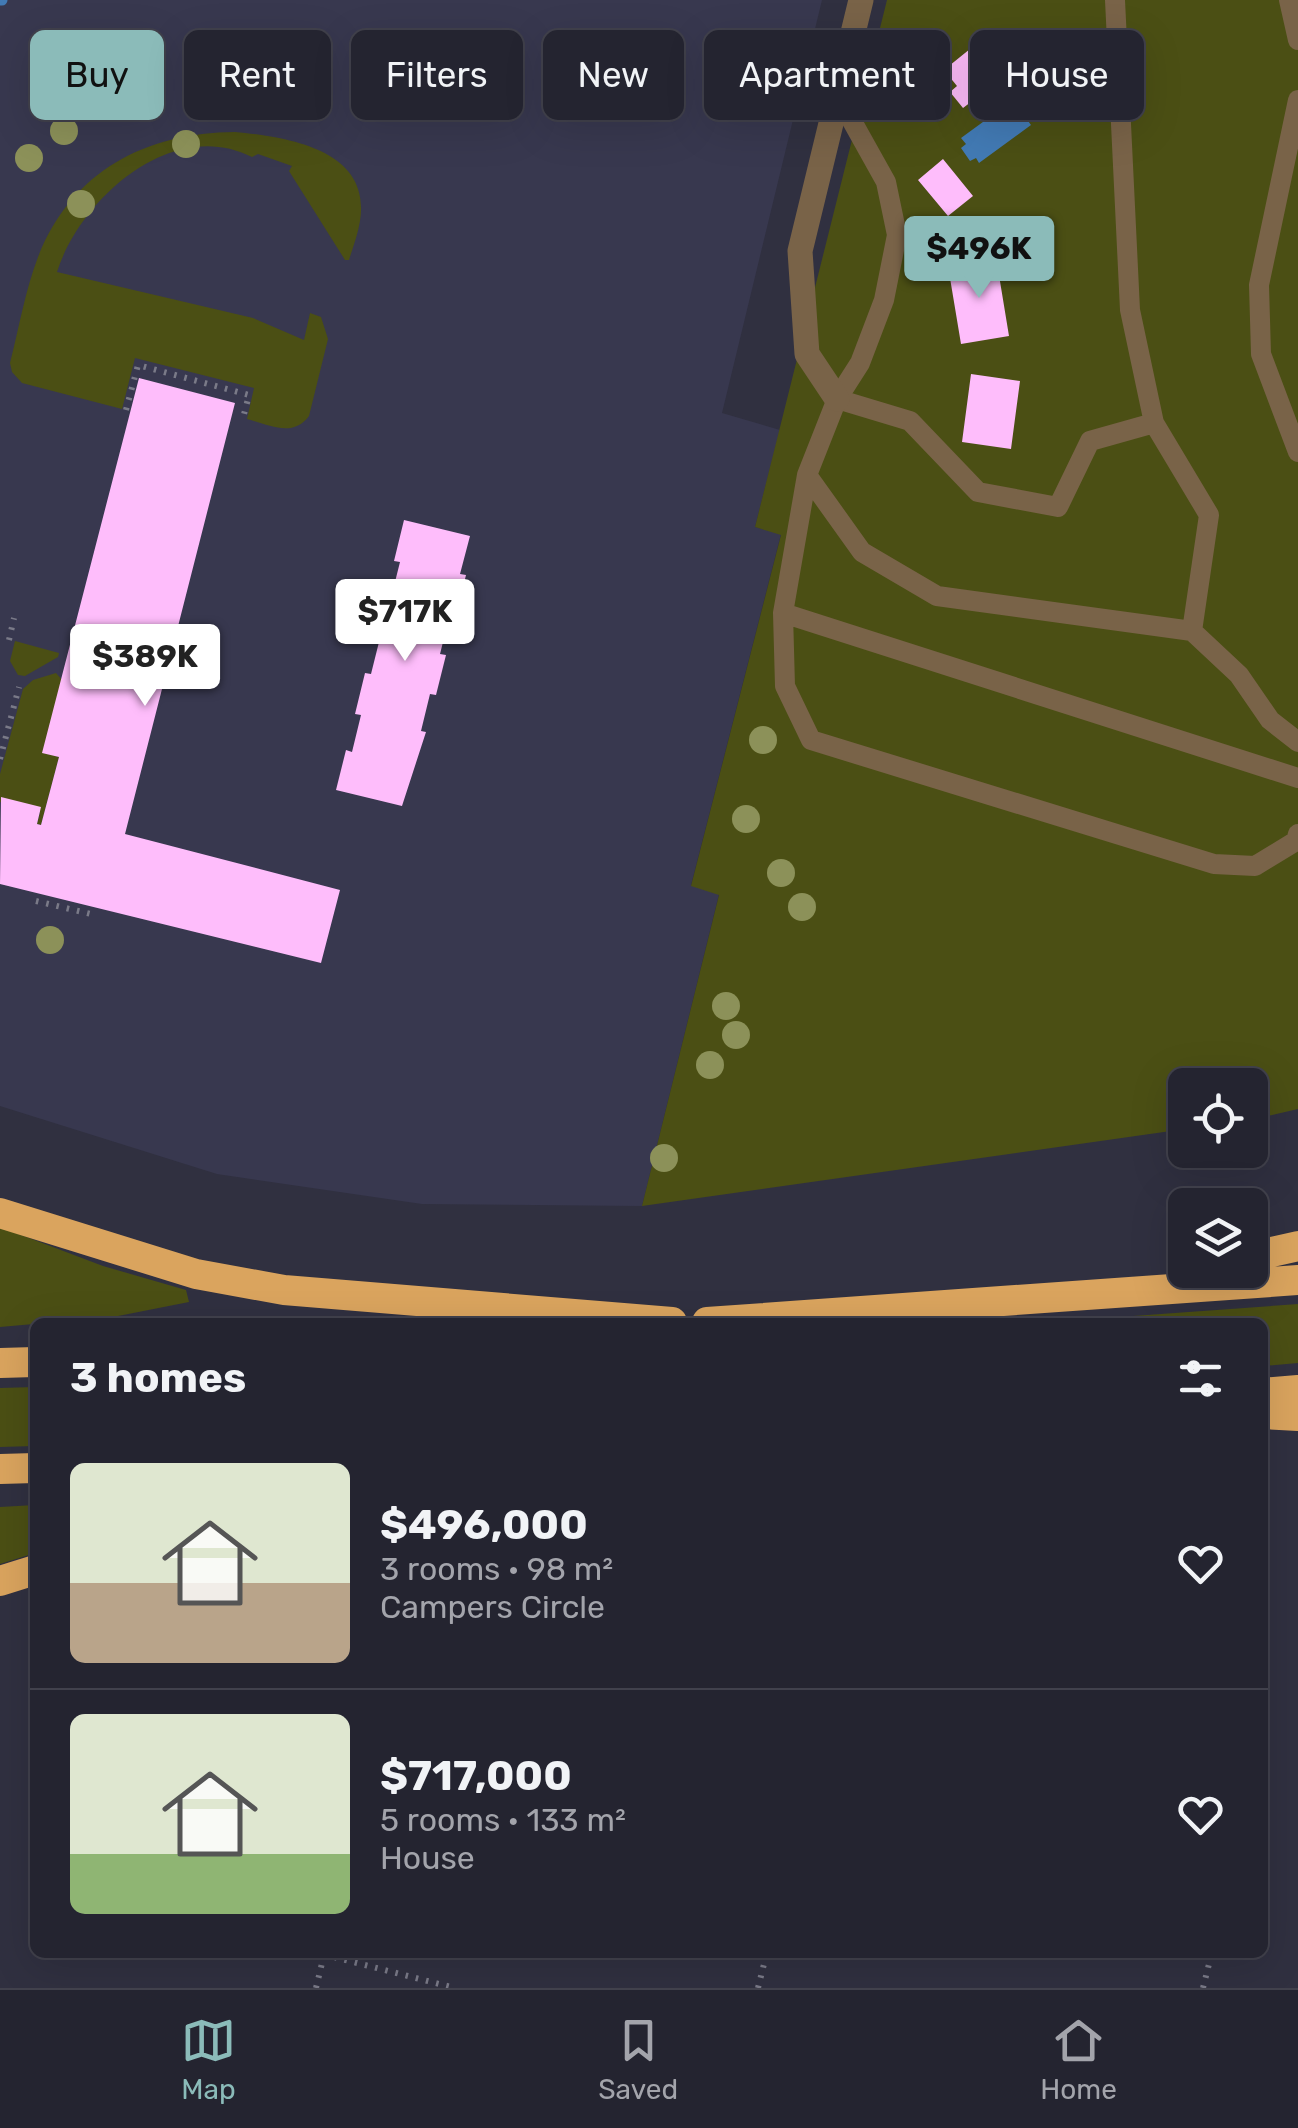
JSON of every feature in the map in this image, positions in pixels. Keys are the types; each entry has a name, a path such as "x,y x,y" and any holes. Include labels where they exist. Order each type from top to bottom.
{"highway":[{"path":"0,1214 196,1274 284,1290 624,1318"},
{"path":"1268,1254 1298,1246"},
{"path":"1090,1295 1168,1277"},
{"path":"764,1318 1298,1280"},
{"path":"0,1363 30,1362"},
{"path":"1268,1392 1298,1390"},
{"path":"1268,1414 1298,1416"},
{"path":"0,1469 30,1468"},
{"path":"0,1581 30,1572"}],"street":[{"path":"854,30 861,0"},
{"path":"832,120 800,251 807,354 836,399"}],"lane":[{"path":"1115,0 1130,310 1154,424 1209,515 1192,631"},
{"path":"1289,0 1298,40"},
{"path":"1298,100 1259,285 1261,354 1298,452"},
{"path":"851,120 886,182 897,235 884,300 860,363 836,399 807,475 783,613 786,686 811,740 1214,864 1255,866 1296,841 1298,834"},
{"path":"836,399 910,421 978,492 1058,506 1090,440 1154,424"},
{"path":"807,475 862,552 937,596 1192,631 1239,675 1270,720 1298,742"},
{"path":"783,613 1298,778"}],"path":[{"path":"126,410 138,365 249,395 243,418"},
{"path":"10,640 14,618"},
{"path":"0,758 18,687"},
{"path":"36,901 95,915"},
{"path":"316,1988 324,1958"},
{"path":"340,1958 455,1988"},
{"path":"758,1988 766,1958"},
{"path":"1203,1988 1210,1958"}],"shaded area":[{"path":"0,0 822,0 815,30 704,30 704,120 793,120 722,413 780,430 755,527 781,534 691,885 719,894 642,1206 422,1204 217,1174 0,1106"}],"green space":[{"path":"887,0 1298,0 1298,1109 1268,1116 1268,1068 1168,1068 1168,1131 642,1206 719,895 691,886 781,535 755,527 857,120 950,120 950,30 879,30"},
{"path":"235,132 278,138 321,151 353,177 360,197 360,221 349,260 345,260 289,171 292,166 222,147 191,147 161,156 108,193 86,217 57,272 253,318 304,340 310,313 321,317 328,339 309,416 296,427 288,428 247,419 254,388 135,358 122,409 22,383 10,363 26,296 38,257 70,201 92,180 142,149 202,134"},
{"path":"15,641 59,653 58,657 25,676 18,675 10,661"},
{"path":"56,673 63,681 46,753 59,757 41,825 37,824 40,813 0,802 0,774 23,689 33,680"},
{"path":"0,1227 103,1266 186,1290 189,1302 113,1317 30,1318 30,1324 0,1327"},
{"path":"1298,1304 1298,1363 1268,1366 1268,1318 1105,1318"},
{"path":"30,1387 30,1446 0,1447 0,1388"},
{"path":"30,1505 30,1555 0,1564 0,1507"}],"water":[{"path":"986,120 1027,120 1031,125 979,163 976,158 970,161 961,148 966,144 961,138"}],"building":[{"path":"970,49 970,103 963,108 950,92 957,86 950,77 950,65"},
{"path":"943,159 973,196 948,216 918,180"},
{"path":"996,257 1009,336 961,344 948,266"},
{"path":"971,374 1020,381 1011,449 962,442"},
{"path":"139,378 235,403 125,834 340,890 321,963 0,884 1,797 41,807 37,824 41,825 59,757 42,753"},
{"path":"404,520 470,536 460,574 466,575 455,619 449,618 440,654 446,655 436,695 430,694 421,731 426,732 402,806 336,790 346,750 352,752 361,715 355,714 365,673 371,674 380,638 375,636 384,596 391,598 400,562 394,561"}]}
